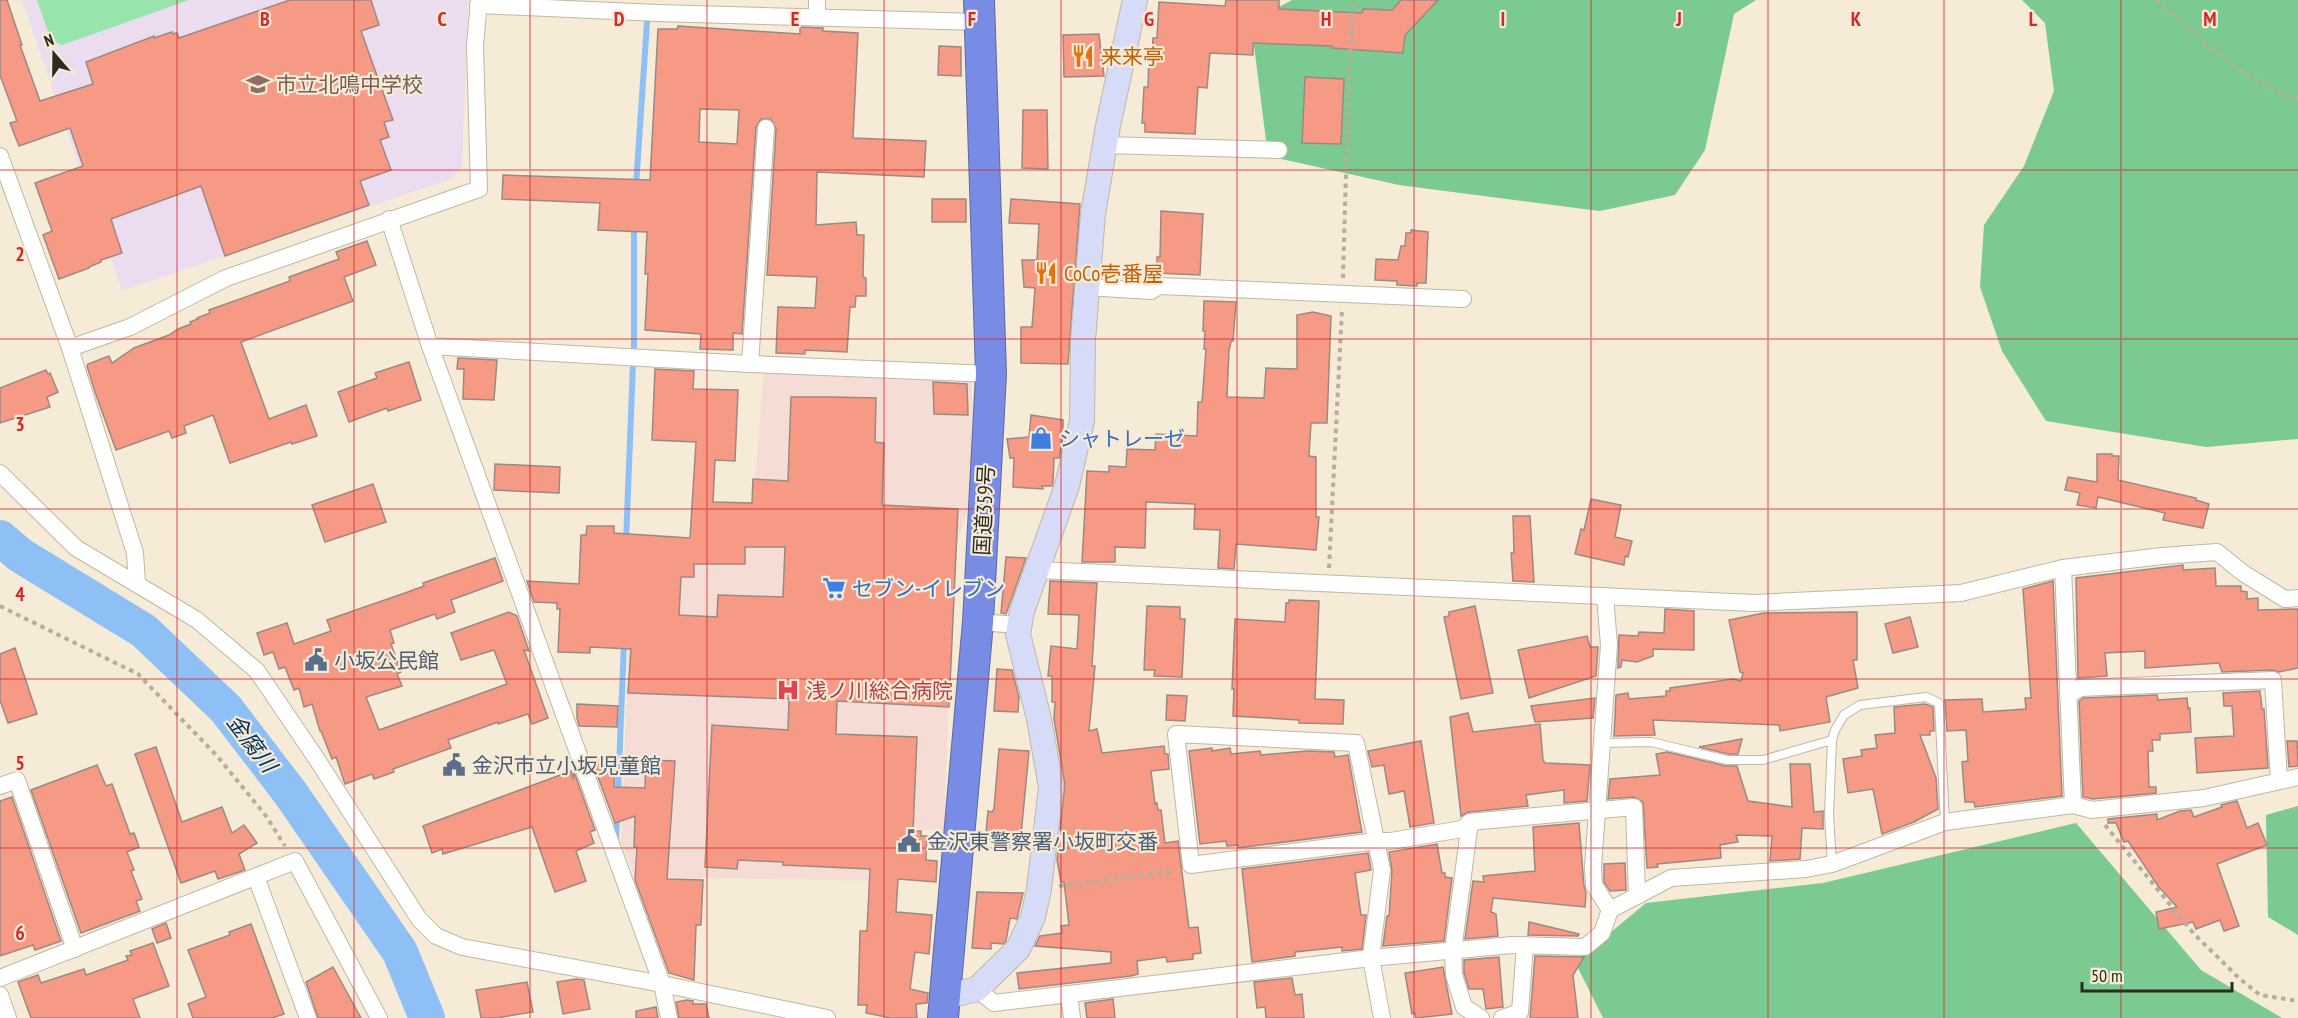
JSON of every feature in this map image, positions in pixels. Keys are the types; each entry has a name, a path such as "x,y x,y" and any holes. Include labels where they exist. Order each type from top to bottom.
{"highway":[{"name":"国道359号","path":"944,1008 978,622 992,374 980,11"}],"street":[{"path":"944,1008 977,989 1018,950 1033,917 1039,889 1051,787 1039,719 1018,634 1022,611 1067,486 1082,421 1087,287 1093,214 1135,0"},
{"path":"70,348 130,327 226,278 479,189 475,46 478,2 658,13 817,8 980,11"},
{"path":"750,364 766,128"},
{"path":"1105,145 1279,150"},
{"path":"0,156 70,348 135,553 137,583"},
{"path":"389,219 430,345 662,984 669,1018"},
{"path":"1087,287 1151,291 1159,286 1463,299"},
{"path":"430,345 750,364 992,374"},
{"path":"0,473 76,548 197,620 258,671 418,919 436,936 462,947 662,984 827,1018"},
{"path":"1038,570 1754,603 1961,593 2063,568 2217,552 2242,573 2285,599 2298,598"},
{"path":"2063,568 2073,805"},
{"path":"1605,596 1609,645 1593,867 1594,885 1610,910"},
{"path":"978,622 1019,625"},
{"path":"2068,695 2080,688 2273,680 2279,781"},
{"path":"1382,1018 1371,958 1382,870 1376,841 1356,743 1176,734 1191,865 1376,841 1391,841 1462,829 1470,822 1634,807 1637,896"},
{"path":"977,989 994,1003 1371,958 1525,945 1585,946 1602,933 1610,910 1671,878 1806,869 1832,864 1945,822 2073,805 2092,810 2204,798 2298,777"},
{"path":"0,786 17,780 75,948"},
{"path":"1470,822 1453,951 1454,975 1464,1007 1481,1018"},
{"path":"0,978 295,861 379,1018"},
{"path":"256,877 308,1018"},
{"path":"1502,1018 1520,1012 1525,945"},
{"path":"1069,994 1072,1018"},
{"path":"0,995 8,1018"}],"lane":[{"path":"1832,864 1829,815 1832,740 1844,715 1860,705 1926,697 1939,703 1945,822"},
{"path":"1602,743 1651,742 1727,760 1763,760 1832,740"}],"path":[{"path":"2156,0 2217,53 2277,93 2298,100"},
{"path":"0,606 138,675 218,757 266,816 295,861"},
{"path":"2092,810 2194,934 2240,979 2260,995 2298,1001"},
{"path":"1039,889 1182,870 1191,865"}],"shaded area":[{"name":"市立北鳴中学校","path":"22,0 468,0 462,168 451,179 122,291"},
{"name":"浅ノ川総合病院","path":"764,369 972,380 972,495 954,554 944,831 895,827 892,881 635,877 621,841 633,534 750,543"}],"green space":[{"path":"37,0 189,0 62,45 51,40"},
{"path":"1292,0 1756,0 1734,14 1705,150 1675,195 1600,211 1399,185 1268,156 1251,22"},
{"path":"2022,0 2298,0 2298,439 2206,447 2046,421 2002,351 1980,287 1984,225 2024,166 2054,91 2045,23"},
{"path":"2298,806 2298,935 2268,917 2266,815"},
{"path":"2076,823 2201,970 2282,1018 1603,1018 1575,962 1646,903 1823,883"}],"building":[{"name":"市立北鳴中学校","path":"0,0 7,0 40,101 93,84 86,62 154,36 154,38 172,32 177,33 179,38 290,0 371,0 379,25 361,31 393,120 384,122 389,137 380,140 391,170 360,181 369,205 225,256 201,186 111,219 122,253 59,279 43,235 52,231 35,183 83,166 70,128 19,146 10,123 17,121 0,75"},
{"path":"1226,0 1279,0 1279,9 1362,13 1363,9 1392,10 1401,0 1438,0 1405,35 1403,53 1332,48 1332,46 1253,43 1253,55 1210,53 1207,88 1198,87 1195,134 1145,132 1145,123 1142,123 1144,87 1148,87 1149,56 1152,56 1153,38 1157,38 1159,2 1225,6"},
{"path":"678,26 800,34 800,27 858,33 853,138 926,141 924,177 817,172 816,225 856,222 857,235 864,235 863,277 866,278 866,296 856,296 855,307 850,307 847,352 805,350 805,354 776,353 778,307 815,308 817,277 767,275 776,129 771,119 761,119 756,127 742,334 733,333 733,350 700,349 701,334 645,330 648,274 645,274 647,232 598,230 600,203 502,199 503,175 650,180 658,29 677,29","holes":["700,109 739,110 737,144 699,142"]},
{"name":"来来亭","path":"1099,34 1104,76 1064,77 1063,35"},
{"path":"939,46 961,47 961,76 938,75"},
{"path":"1305,77 1344,79 1341,144 1302,143"},
{"path":"1023,110 1047,110 1048,169 1022,168"},
{"path":"932,199 966,199 966,222 932,222"},
{"path":"1011,199 1080,204 1068,364 1021,363 1021,327 1032,327 1035,288 1024,287 1022,260 1037,260 1039,224 1009,223"},
{"path":"1161,211 1203,214 1200,275 1157,273 1157,257 1160,257"},
{"path":"1411,230 1428,232 1426,283 1417,283 1417,286 1397,285 1397,281 1375,280 1376,259 1398,260 1401,246 1405,246 1406,233 1411,233"},
{"path":"367,241 376,265 344,277 353,301 241,342 269,419 306,405 317,436 292,444 291,442 230,463 213,415 184,426 186,433 172,438 169,431 116,450 95,392 88,364 109,356 112,363 134,348 191,324 190,322 210,313 209,310 290,281 289,277 339,259 336,252"},
{"path":"1204,301 1236,302 1233,341 1231,341 1229,351 1227,397 1264,398 1266,368 1297,369 1297,315 1313,312 1331,316 1327,423 1311,423 1309,456 1316,457 1316,517 1319,517 1316,550 1236,544 1234,569 1218,568 1220,530 1194,529 1195,504 1146,502 1145,548 1115,547 1115,562 1082,562 1087,471 1109,472 1109,466 1126,467 1127,449 1155,450 1156,434 1197,436 1198,402 1202,402 1206,349 1204,349 1205,331 1203,331"},
{"path":"458,358 497,360 494,400 463,399 464,369 457,369"},
{"path":"409,362 421,400 388,411 387,408 349,422 338,392 377,378 375,373"},
{"name":"浅ノ川総合病院","path":"655,369 694,371 693,389 738,390 735,461 715,460 713,502 752,503 753,479 788,481 791,397 876,398 875,442 884,443 882,505 958,509 949,707 837,701 836,734 917,737 913,831 921,831 921,836 927,836 926,860 937,861 936,882 898,879 896,912 932,915 929,954 915,952 910,989 928,993 927,1003 916,1004 917,1018 891,1018 866,1013 867,1005 858,1005 860,931 867,931 870,869 783,865 783,862 738,860 737,869 705,867 712,725 788,730 789,699 628,693 631,649 590,647 590,653 558,652 560,609 557,609 557,603 534,602 527,581 579,584 581,535 586,535 587,526 614,526 614,533 690,538 696,442 652,440","holes":["745,547 785,547 783,597 718,595 717,617 679,615 681,577 694,577 694,564 745,564"]},
{"path":"46,370 48,374 50,373 58,392 47,397 50,407 0,423 0,388"},
{"path":"933,382 967,384 968,415 934,414"},
{"path":"1031,415 1063,420 1063,438 1059,458 1054,458 1052,486 1042,486 1043,489 1013,487 1014,458 1010,458 1007,439 1029,437"},
{"path":"2097,454 2119,456 2118,480 2196,498 2196,500 2209,504 2203,528 2163,520 2165,513 2098,497 2096,508 2077,505 2080,493 2065,490 2068,477 2097,482"},
{"path":"495,464 560,467 559,493 494,490"},
{"path":"373,484 386,522 325,542 312,505"},
{"path":"1591,499 1621,505 1615,537 1632,541 1628,557 1625,556 1624,565 1575,554 1581,529 1584,530"},
{"path":"1513,516 1530,516 1534,582 1513,581 1511,553 1514,553"},
{"path":"1006,557 1026,558 1006,614 1001,613"},
{"path":"495,558 503,581 451,600 455,612 437,619 435,614 390,630 394,643 391,644 401,672 397,674 402,686 366,697 379,730 507,684 494,650 461,660 451,633 509,612 517,616 529,651 524,650 548,718 532,724 528,714 498,724 498,722 448,740 451,748 393,769 394,772 374,779 372,774 345,784 336,757 332,759 320,731 312,704 304,707 299,688 294,690 285,667 279,669 273,652 264,655 257,633 287,623 294,644 331,631 327,620"},
{"path":"2183,565 2183,570 2215,568 2216,586 2241,586 2241,591 2247,592 2247,599 2258,598 2258,610 2298,609 2298,668 2279,672 2273,670 2222,672 2219,663 2145,668 2145,651 2105,653 2107,676 2078,678 2076,578"},
{"path":"1050,581 1097,583 1092,666 1095,666 1089,731 1097,729 1102,753 1164,746 1165,754 1168,754 1169,769 1151,771 1155,804 1157,803 1158,810 1161,810 1165,843 1178,841 1189,928 1198,927 1201,953 1193,954 1193,959 1167,962 1166,957 1137,961 1138,974 1131,976 1019,989 1017,973 1111,963 1111,952 1035,946 1040,936 1062,933 1061,926 1069,925 1064,882 1061,882 1057,860 1059,837 1062,836 1060,829 1065,785 1054,719 1052,676 1048,676 1051,646 1077,649 1079,615 1048,614"},
{"path":"2053,581 2062,796 1975,807 1974,802 1965,802 1962,762 1968,761 1966,730 1947,731 1945,700 1982,699 1983,712 2026,709 2025,698 2031,698 2023,589"},
{"path":"1289,600 1319,601 1315,699 1344,700 1343,724 1299,723 1299,720 1233,716 1235,619 1285,622 1286,603 1289,603"},
{"path":"1147,606 1180,607 1180,619 1185,619 1182,677 1154,676 1155,670 1144,670"},
{"path":"1475,606 1493,693 1461,699 1444,617 1449,616 1449,612"},
{"path":"1665,609 1694,611 1694,650 1653,649 1653,656 1637,662 1622,660 1621,667 1618,668 1619,635 1638,636 1639,632 1664,633"},
{"path":"1857,612 1857,660 1853,660 1858,688 1826,697 1830,722 1780,731 1779,725 1653,720 1655,735 1614,736 1616,695 1628,693 1629,699 1666,696 1666,691 1670,691 1670,688 1733,679 1741,681 1743,673 1740,672 1729,620 1764,613"},
{"path":"1910,617 1918,647 1893,653 1885,624"},
{"path":"1587,636 1590,647 1598,647 1596,676 1529,698 1518,650"},
{"path":"15,648 37,714 8,723 0,700 0,654"},
{"path":"997,669 1012,670 1019,697 1018,712 994,711"},
{"path":"2260,691 2262,709 2264,709 2268,768 2197,773 2195,738 2234,736 2232,706 2224,706 2223,693"},
{"path":"1167,695 1187,696 1185,721 1166,720"},
{"path":"2157,695 2158,700 2187,698 2188,709 2190,708 2191,732 2160,734 2160,740 2152,740 2153,751 2148,751 2149,787 2156,787 2156,793 2093,799 2083,797 2079,701 2083,698"},
{"path":"1595,698 1593,718 1535,722 1531,706"},
{"path":"577,704 618,706 617,727 579,726"},
{"path":"1925,704 1933,707 1934,731 1930,731 1930,735 1920,735 1936,778 1938,809 1914,822 1882,834 1873,789 1848,793 1843,759 1862,756 1861,750 1877,748 1875,735 1895,733 1894,707"},
{"path":"1468,713 1473,732 1540,724 1545,763 1590,765 1587,801 1564,803 1564,790 1526,795 1528,806 1469,812 1461,816 1450,717"},
{"path":"1742,739 1738,754 1699,747"},
{"path":"1421,741 1434,823 1410,827 1404,791 1389,794 1384,765 1372,767 1368,751"},
{"path":"2287,741 2297,741 2298,766 2289,767"},
{"path":"156,747 182,822 222,807 232,833 244,825 257,843 239,854 245,870 218,879 215,871 181,883 135,754"},
{"path":"1212,748 1212,751 1230,748 1231,754 1260,751 1261,755 1307,751 1334,752 1335,757 1348,755 1362,832 1238,848 1238,845 1227,846 1226,841 1200,844 1189,751"},
{"path":"999,749 1029,751 1020,846 985,843 988,811 992,812 994,809"},
{"path":"1667,752 1726,766 1737,766 1748,801 1792,807 1790,764 1810,764 1814,812 1823,811 1823,829 1802,828 1800,859 1770,861 1772,836 1736,835 1738,842 1720,845 1721,858 1657,864 1658,867 1647,868 1643,802 1634,797 1608,799 1610,779 1660,775 1656,754"},
{"path":"591,758 612,759 612,769 615,769 614,787 645,788 646,760 675,761 667,879 703,880 701,925 696,925 694,980 669,973 635,880 637,847 634,847 635,816 615,823"},
{"path":"97,765 106,786 112,784 130,834 134,833 139,847 127,852 134,870 131,871 142,899 136,901 140,911 81,933 31,790"},
{"path":"571,771 573,779 574,772 595,830 590,832 594,843 576,851 586,881 555,892 532,827 443,854 442,849 432,853 423,826"},
{"path":"12,797 61,941 35,950 33,945 0,956 0,801"},
{"path":"2237,801 2247,828 2258,823 2267,845 2217,864 2239,926 2224,931 2220,920 2196,929 2193,922 2159,929 2156,912 2177,907 2158,886 2128,841 2124,842 2116,823 2108,823 2108,819 2157,814 2157,820 2180,811 2191,810 2194,817 2222,807 2221,805"},
{"path":"1579,823 1586,893 1585,907 1493,898 1491,912 1496,914 1498,936 1465,939 1473,881 1484,882 1483,876 1535,871 1533,827"},
{"path":"1437,844 1442,873 1445,873 1445,877 1452,878 1444,941 1383,946 1387,916 1389,916 1392,871 1389,852"},
{"path":"1368,853 1371,870 1355,873 1361,915 1366,915 1362,949 1342,951 1342,947 1295,952 1295,956 1252,962 1242,869"},
{"path":"1625,863 1626,890 1610,891 1604,882 1604,864"},
{"path":"977,892 1023,893 1017,919 1010,918 1006,941 1003,944 991,943 991,949 972,948"},
{"path":"1529,922 1579,934 1578,936 1528,935"},
{"path":"166,923 171,938 157,943 152,929"},
{"path":"251,924 284,1014 272,1018 193,1018 188,1004 206,997 188,950 230,935 229,932"},
{"path":"153,943 169,986 133,999 140,1018 31,1018 18,982 38,975 41,983 84,969 86,975 128,960 126,956 132,955 130,951"},
{"path":"1535,956 1584,957 1573,975 1578,1018 1530,1018"},
{"path":"1499,957 1503,1007 1486,1009 1483,989 1469,989 1464,973 1464,960"},
{"path":"333,967 361,1018 318,1018 306,982"},
{"path":"1443,967 1452,1014 1416,1018 1415,1013 1412,1014 1405,973"},
{"path":"1292,978 1295,995 1302,994 1304,1018 1266,1018 1265,1007 1257,1008 1254,982"},
{"path":"584,980 590,1009 563,1014 557,982"},
{"path":"527,982 533,1012 481,1018 476,990"},
{"path":"1113,999 1115,1018 1087,1018 1085,1003"},
{"path":"693,1001 693,1004 706,1004 709,1018 679,1018 676,1002"},
{"path":"656,1007 658,1018 636,1018 636,1011"}],"waterway":[{"path":"636,186 647,22"},
{"path":"634,226 634,348"},
{"path":"626,542 633,363"},
{"name":"金腐川","path":"0,538 20,555 144,631 226,709 291,794 400,952 427,1018"},
{"path":"618,793 624,642"},
{"path":"616,841 617,816"}],"place":[{"name":"来来亭","path":"1083,56"},
{"name":"市立北鳴中学校","path":"258,84"},
{"name":"CoCo壱番屋","path":"1046,273"},
{"name":"シャトレーゼ","path":"1041,438"},
{"name":"セブン-イレブン","path":"834,588"},
{"name":"小坂公民館","path":"316,660"},
{"name":"浅ノ川総合病院","path":"788,690"},
{"name":"金沢市立小坂児童館","path":"454,765"},
{"name":"金沢東警察署小坂町交番","path":"909,841"}]}
